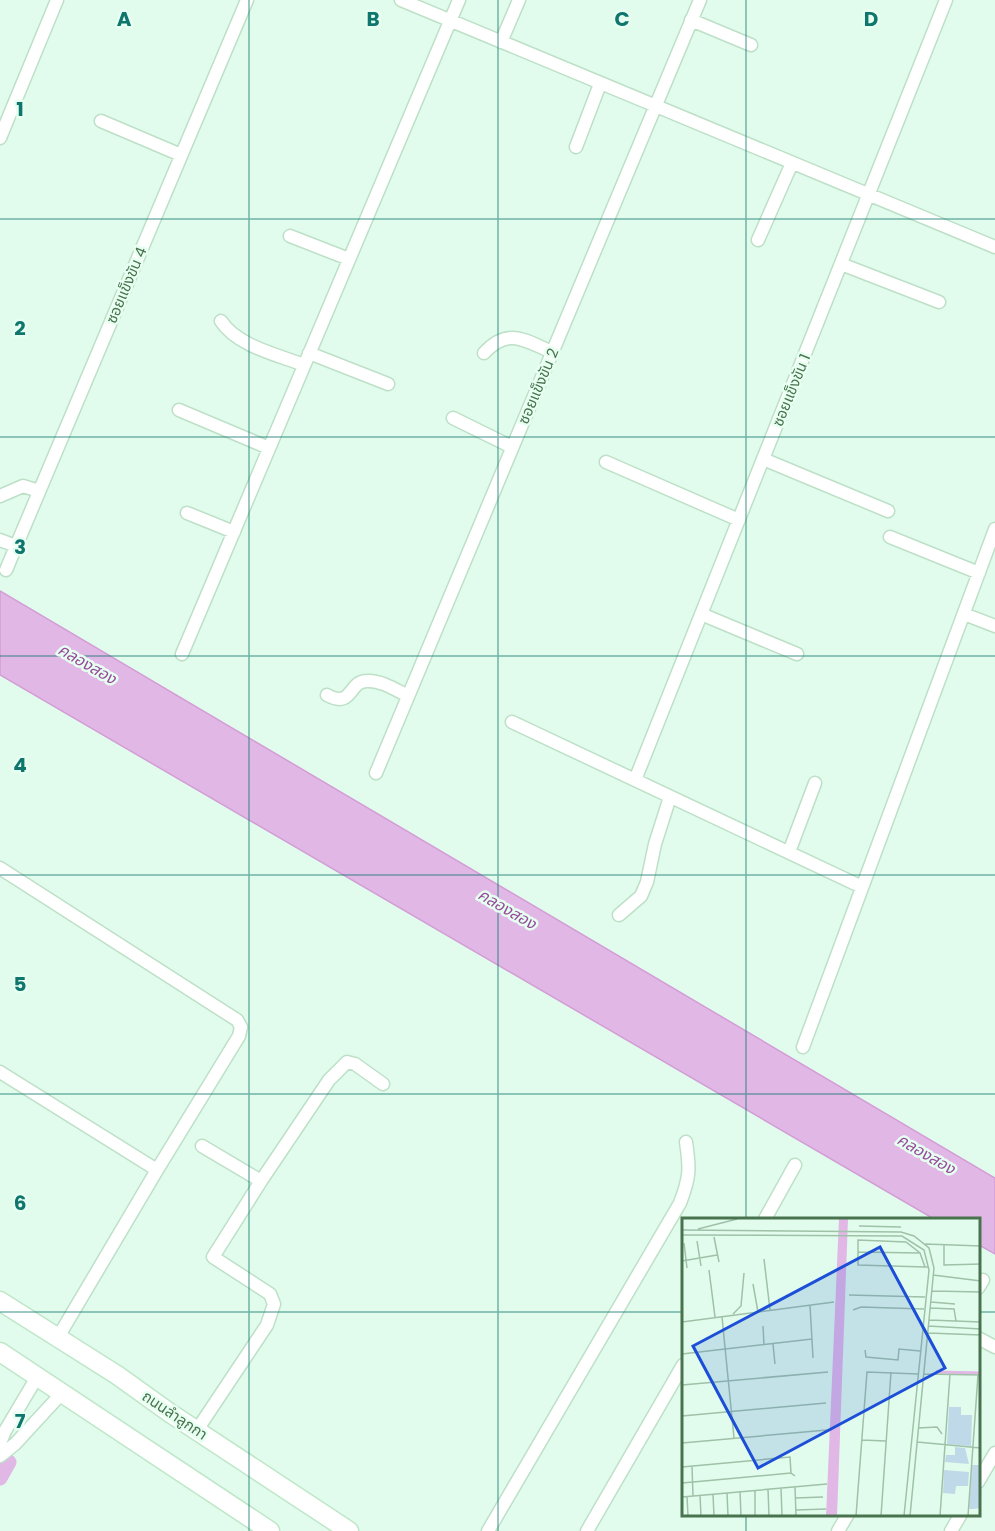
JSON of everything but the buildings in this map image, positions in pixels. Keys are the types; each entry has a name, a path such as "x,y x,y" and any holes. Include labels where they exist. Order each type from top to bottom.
{"main road":[{"name":"ถนนลำลูกกา","path":"0,1301 117,1375 349,1531"},
{"path":"0,1352 270,1531"}],"street":[{"path":"0,138 57,0"},
{"name":"ซอยแข็งขัน 4","path":"6,570 247,0"},
{"path":"401,0 995,247"},
{"path":"182,654 459,0"},
{"path":"501,42 519,0"},
{"name":"ซอยแข็งขัน 2","path":"376,773 700,0"},
{"name":"ซอยแข็งขัน 1","path":"635,780 946,0"},
{"path":"691,20 751,45"},
{"path":"576,147 600,84"},
{"path":"101,121 181,156"},
{"path":"758,240 792,163"},
{"path":"290,236 349,260"},
{"path":"841,264 939,302"},
{"path":"221,321 226,329 238,338 388,384"},
{"path":"484,353 493,343 504,338 517,337 552,352"},
{"path":"179,410 269,448"},
{"path":"453,418 512,447"},
{"path":"763,459 888,511"},
{"path":"606,462 739,519"},
{"path":"0,496 23,486 39,491"},
{"path":"187,513 234,532"},
{"path":"803,1047 995,529"},
{"path":"890,537 979,573"},
{"path":"0,540 16,546"},
{"path":"701,614 797,654"},
{"path":"964,614 995,626"},
{"path":"327,695 341,699 347,697 359,683 366,680 378,682 408,696"},
{"path":"512,722 862,887"},
{"path":"789,852 814,783"},
{"path":"619,915 641,896 647,882 655,844 670,797"},
{"path":"0,868 237,1020 241,1027 239,1036 57,1339"},
{"path":"197,1430 267,1325 274,1304 270,1294 213,1257 329,1080 341,1067 347,1062 355,1064 383,1084"},
{"path":"0,1072 157,1170"},
{"path":"488,1531 680,1203 690,1167 686,1142"},
{"path":"202,1146 261,1181"},
{"path":"766,1218 795,1165"},
{"path":"980,1339 995,1347"},
{"path":"587,1531 682,1367"},
{"path":"0,1443 4,1431 37,1377"},
{"path":"0,1456 15,1444 62,1393"},
{"path":"980,1478 995,1452"},
{"path":"838,1531 847,1516"},
{"path":"951,1531 960,1516"}],"water":[{"name":"คลองสอง","path":"0,591 995,1178 995,1254 980,1246 980,1218 932,1218 0,675"}],"waterway":[{"path":"0,1478 9,1462"}]}
